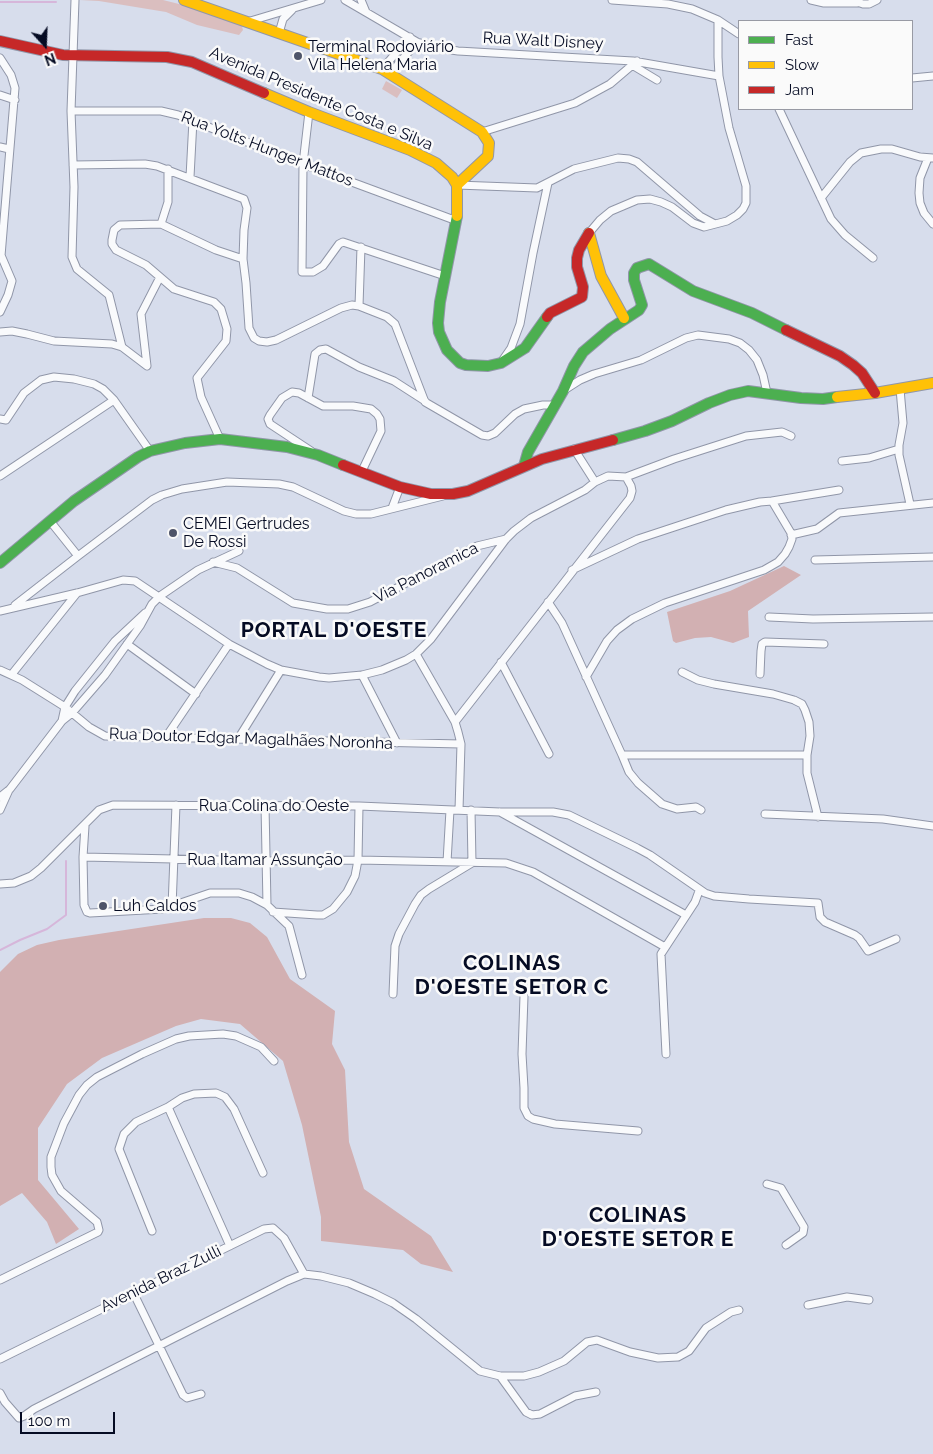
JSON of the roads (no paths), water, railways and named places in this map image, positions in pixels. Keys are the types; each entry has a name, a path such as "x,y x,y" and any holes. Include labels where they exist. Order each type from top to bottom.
{"street":[{"path":"76,0 70,112 74,213 72,257 77,269 109,295 122,347"},
{"path":"184,0 386,72 482,132 489,143 488,156 457,185 457,221 445,276 438,323 441,337 447,350 460,363 488,366 501,364 516,355 525,348 550,313 582,298 583,287 577,267 579,250 589,233 611,210 624,204 643,200 662,202 699,226 704,227 737,215 746,203 746,186 730,128 720,76 718,20"},
{"path":"246,23 321,0"},
{"name":"Rua Walt Disney","path":"345,0 417,42 458,51 635,63 720,76"},
{"path":"361,0 366,12"},
{"path":"612,0 668,4 692,9 718,20 738,33"},
{"path":"692,9 693,0"},
{"path":"811,0 824,3 854,2 869,4 877,0"},
{"path":"824,3 832,0"},
{"path":"279,33 283,19 294,8"},
{"path":"386,72 410,38"},
{"name":"Avenida Presidente Costa e Silva","path":"0,41 46,52 74,56 168,57 197,64 309,112 424,156 448,173 457,185"},
{"path":"386,72 417,42"},
{"path":"0,58 14,81 1,254 11,275 12,284 0,312"},
{"path":"482,132 575,103 610,84 635,63 657,80"},
{"path":"913,78 933,76"},
{"path":"0,95 14,100"},
{"path":"779,110 831,219 845,235 874,258"},
{"name":"Rua Yolts Hunger Mattos","path":"70,112 170,112 457,221"},
{"path":"309,112 303,164 302,272 313,272 323,266 342,242 445,276"},
{"path":"190,177 193,120"},
{"path":"0,147 9,149"},
{"path":"821,198 850,162 860,153 875,149 892,149 930,158 920,178 919,194 924,213 933,224"},
{"path":"457,185 531,189 542,187 561,174 574,169 618,158 629,159 637,162 647,170 700,216 715,224"},
{"path":"73,165 145,164 168,169 244,199 247,208 243,259 249,328 254,338 258,341 267,342 276,340 341,308 352,305 387,316 396,324 425,402"},
{"path":"161,224 168,202 168,169"},
{"path":"501,364 511,348 520,324 548,183"},
{"path":"220,439 201,397 197,378 226,341 228,328 221,309 214,302 174,289 146,265 116,250 112,240 114,230 120,225 161,224 216,250 243,259"},
{"path":"589,233 601,276 624,318"},
{"path":"359,306 360,247"},
{"path":"524,466 528,452 583,352 624,318 639,310 642,305 634,280 634,273 637,268 649,264 693,291 752,313 840,356 862,373 875,393"},
{"path":"0,332 12,331 54,341 112,344 122,347 147,366 141,314 160,277"},
{"path":"562,391 594,374 641,360 686,338 698,335 729,339 740,343 749,350 763,375 767,392"},
{"path":"308,398 315,354 326,349 359,367 394,381 425,402 485,436 495,433 515,414 524,409 554,405"},
{"path":"0,419 6,420 24,393 32,386 47,378 74,379 94,384 104,389 114,400 150,452"},
{"path":"13,607 152,500 182,489 227,482 280,484 302,491 350,514 371,514 468,491 524,466 574,449 645,431 730,395 748,391 801,398 816,398 875,393 933,383"},
{"path":"900,389 903,423 899,449 910,504"},
{"path":"361,473 381,431 381,424 377,414 363,407 323,406 299,392 292,392 282,398 270,415 269,422 275,428 318,455 361,473 400,487 432,494 448,495"},
{"path":"0,476 114,400"},
{"path":"574,449 595,482 608,476 626,477 674,459 746,436 782,432 791,436"},
{"path":"0,563 74,501 138,457 150,452 185,443 220,439 259,442 318,455"},
{"path":"842,461 869,458 899,449"},
{"path":"455,722 630,498 632,491 626,477"},
{"name":"Via Panoramica","path":"213,562 237,568 293,603 327,609 348,609 370,602 477,546 506,539 522,523 585,490 595,482"},
{"path":"392,508 400,487"},
{"path":"572,570 638,540 726,510 839,490"},
{"path":"586,677 608,641 617,630 632,619 665,603 764,570 778,562 789,548 791,535 788,525 772,501"},
{"path":"791,535 817,529 839,513 933,503"},
{"path":"50,521 78,556"},
{"path":"0,611 123,580 130,580 141,584 160,596 229,644 281,670 329,678 362,675 382,670 416,654 431,639 506,539"},
{"path":"0,810 10,789 62,721 91,692 160,596 213,562 239,551"},
{"path":"815,560 933,557"},
{"path":"12,674 77,593"},
{"path":"548,602 562,623 630,772 638,784 662,804 677,809 696,807 701,810"},
{"path":"62,721 65,707 75,691 116,641 149,610"},
{"path":"769,617 813,619 933,617"},
{"path":"760,674 762,644 765,642 824,644"},
{"path":"127,644 196,694"},
{"path":"166,737 229,644"},
{"path":"416,654 455,722 461,744 460,810"},
{"path":"501,662 549,754"},
{"name":"Rua Doutor Edgar Magalhães Noronha","path":"0,670 12,674 65,707 89,727 105,736 461,744"},
{"path":"238,739 281,670"},
{"path":"682,672 698,680 773,694 802,704 806,710 809,722 810,736 806,756 807,774 818,817"},
{"path":"362,675 398,743"},
{"path":"622,755 806,756"},
{"path":"0,797 10,789"},
{"name":"Rua Colina do Oeste","path":"0,884 14,883 31,876 100,810 113,805 265,805 553,812 569,816 650,855 699,890"},
{"path":"172,907 176,805"},
{"path":"265,805 266,904"},
{"path":"273,912 317,916 328,913 333,909 347,892 355,876 358,860 359,806"},
{"path":"447,862 450,810"},
{"path":"393,994 395,946 399,934 415,904 421,895 429,889 472,863 471,810"},
{"path":"500,812 686,915"},
{"path":"765,814 884,819 933,826"},
{"path":"85,826 83,857 85,910 90,913 172,907 210,892 239,892 266,904 289,926 302,975"},
{"name":"Rua Itamar Assunção","path":"83,857 506,863 533,872 665,947"},
{"path":"666,1054 661,954 695,902 699,890 714,896 818,903 820,916 825,922 860,938 868,951 896,939"},
{"path":"524,996 522,1054 524,1108 528,1116 555,1124 638,1131"},
{"path":"0,1280 98,1232 97,1222 61,1191 52,1175 50,1166 50,1157 64,1123 79,1095 87,1085 105,1072 142,1054 176,1039 188,1036 223,1034 236,1036 261,1047 274,1061"},
{"path":"152,1230 119,1149 124,1134 136,1122 168,1107 182,1098 194,1094 216,1093 226,1097 234,1109 263,1172"},
{"path":"168,1107 230,1246"},
{"path":"767,1184 781,1188 804,1227 803,1233 786,1245"},
{"name":"Avenida Braz Zulli","path":"0,1359 264,1229 273,1228 284,1238 304,1274"},
{"path":"0,1393 19,1418 304,1274 349,1283 393,1303 416,1319 480,1371 500,1376 524,1376 539,1372 564,1361 581,1346 597,1340 630,1352 658,1358 678,1357 689,1351 706,1328 731,1312 739,1310"},
{"path":"133,1292 182,1394 188,1398 201,1394"},
{"path":"808,1305 847,1297 869,1300"},
{"path":"500,1376 526,1412 532,1415 540,1414 575,1396 596,1392"}],"waterway":[{"path":"0,2 56,2"},
{"path":"0,950 47,929 66,915 66,861"}],"place":[{"name":"Terminal Rodoviário Vila Helena Maria","path":"298,56"},
{"name":"CEMEI Gertrudes De Rossi","path":"173,533"},
{"name":"Luh Caldos","path":"103,906"}],"district":[{"name":"PORTAL D'OESTE","path":"334,631"},
{"name":"COLINAS D'OESTE SETOR C","path":"512,976"},
{"name":"COLINAS D'OESTE SETOR E","path":"638,1228"}]}
